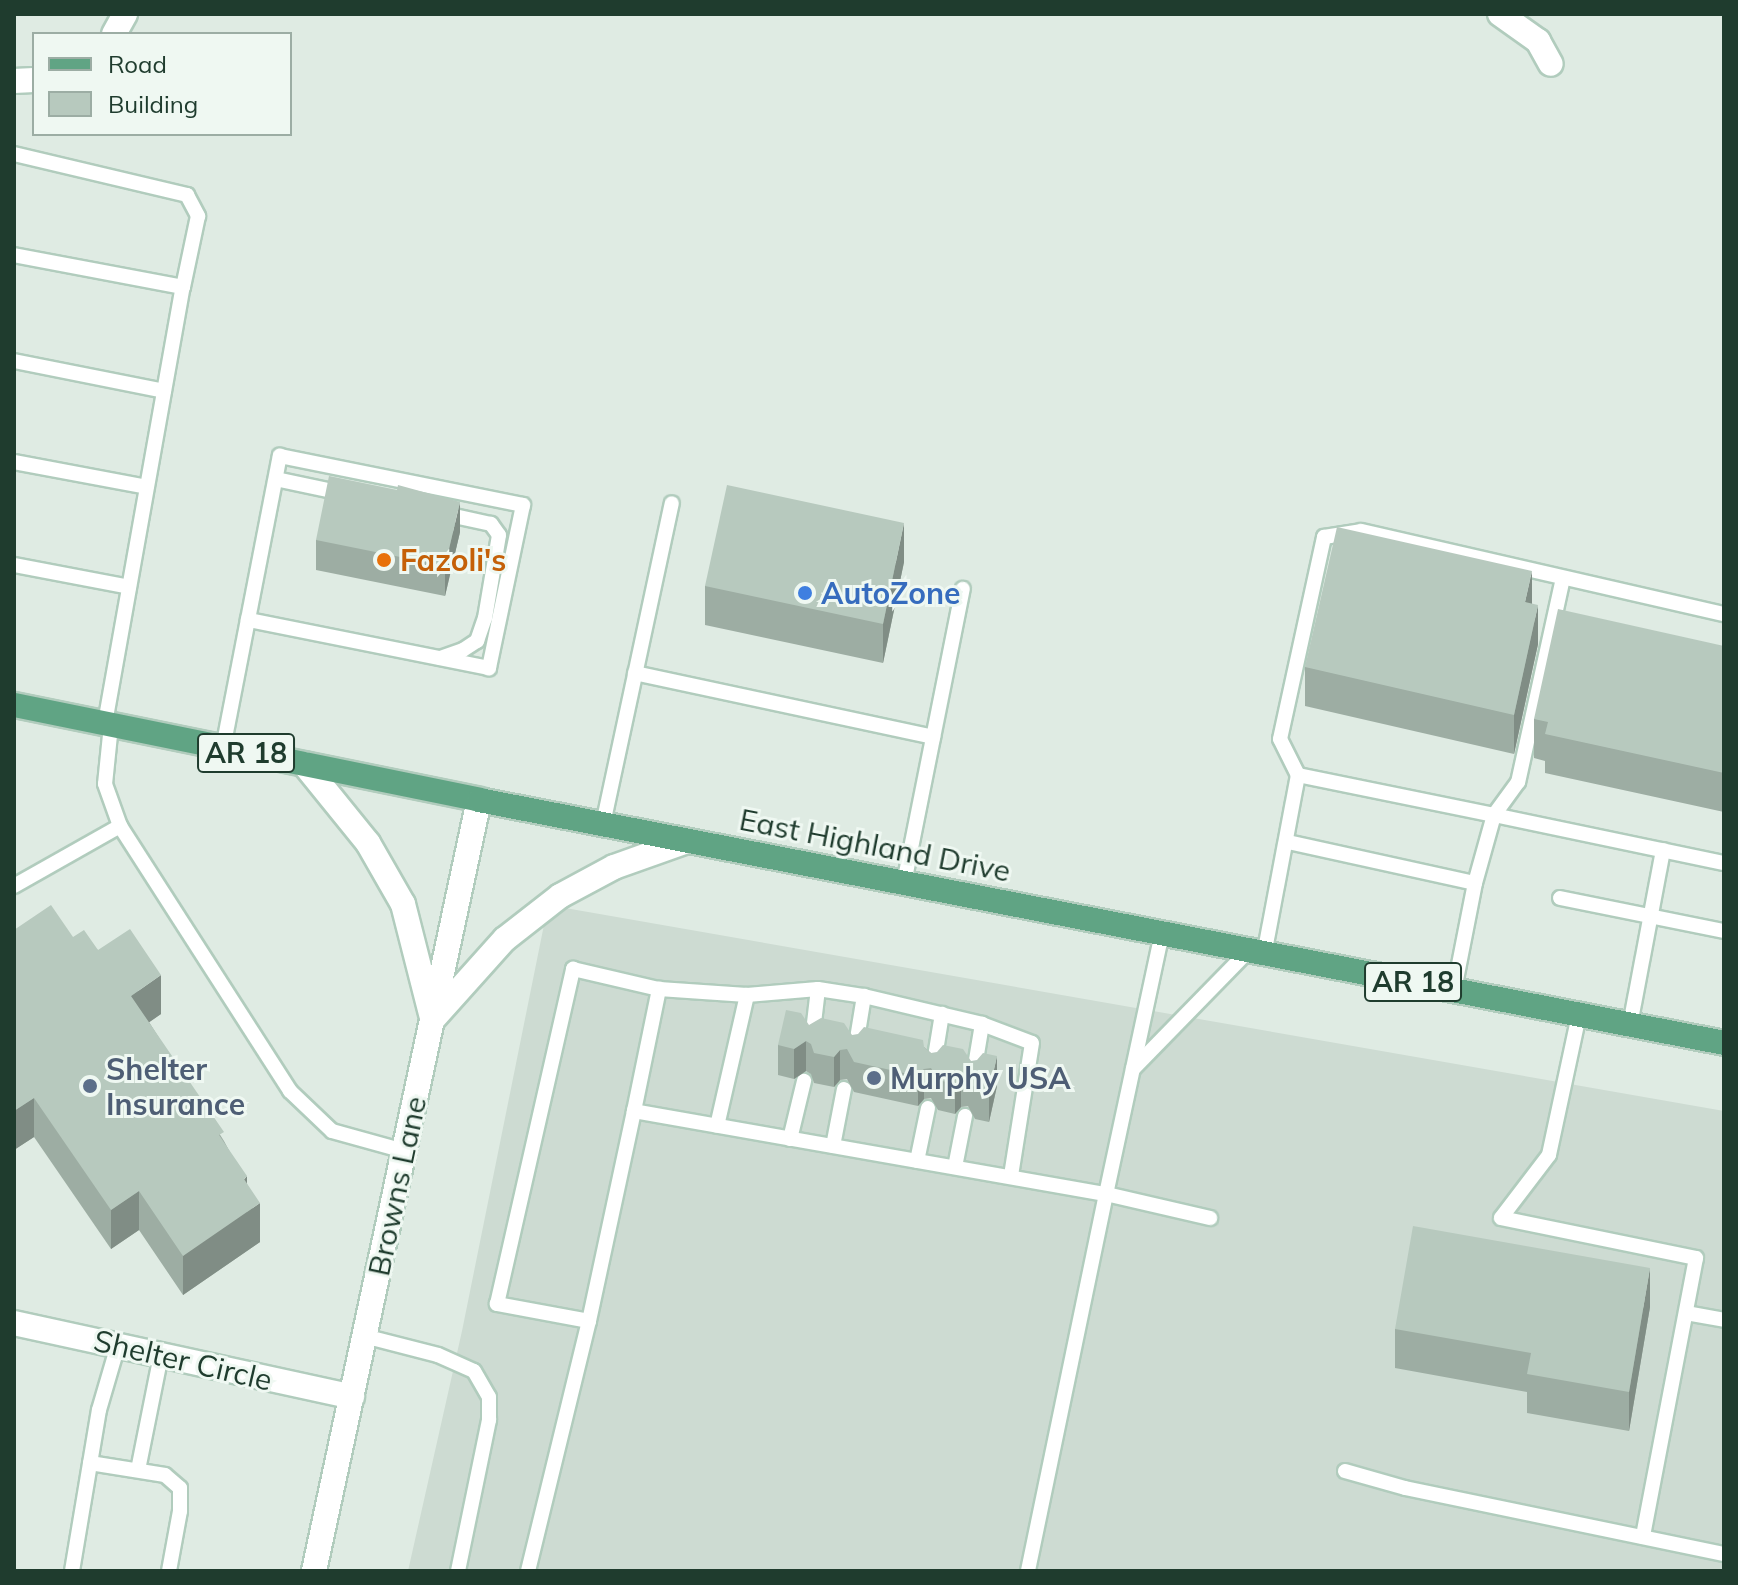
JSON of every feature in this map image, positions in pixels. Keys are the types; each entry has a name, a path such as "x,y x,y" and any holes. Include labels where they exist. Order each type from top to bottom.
{"main road":[{"name":"East Highland Drive","path":"14,705 479,800 1724,1043"}],"street":[{"path":"115,32 125,14"},
{"path":"1500,14 1538,41 1551,64"},
{"path":"304,764 368,843 403,904 432,1019"},
{"name":"Browns Lane","path":"314,1571 479,800"},
{"path":"432,1019 505,939 560,896 614,867 687,841"},
{"name":"Shelter Circle","path":"14,1323 352,1397"}],"lane":[{"path":"14,154 187,195 198,216 129,587 108,724 105,784 120,826 290,1091 332,1131 404,1151"},
{"path":"14,255 183,287"},
{"path":"14,361 164,391"},
{"path":"223,748 280,456 523,505 489,668 248,620"},
{"path":"14,462 147,487"},
{"path":"276,479 353,495"},
{"path":"603,824 672,503"},
{"path":"430,511 491,524 499,535 485,618 477,641 439,659"},
{"path":"1133,1069 1256,953 1288,842 1298,775 1280,739 1324,537 1361,531 1724,614"},
{"path":"14,565 129,587"},
{"path":"1454,990 1475,883 1494,815 1518,782 1563,578"},
{"path":"904,883 963,589"},
{"path":"635,673 933,737"},
{"path":"1298,775 1724,863"},
{"path":"14,886 120,826"},
{"path":"1288,842 1475,883"},
{"path":"1630,1025 1663,850"},
{"path":"1560,898 1724,931"},
{"path":"1028,1571 1162,933"},
{"path":"589,1321 497,1304 573,969 659,989 747,995 818,989 864,996 982,1024 1032,1043 1011,1176"},
{"path":"528,1571 589,1321 659,989"},
{"path":"811,1045 818,989"},
{"path":"717,1126 747,995"},
{"path":"854,1055 864,996"},
{"path":"933,1073 942,1014"},
{"path":"1579,1015 1549,1155 1501,1218 1696,1258 1643,1537"},
{"path":"973,1081 982,1024"},
{"path":"790,1139 804,1081"},
{"path":"833,1146 844,1089"},
{"path":"917,1161 928,1108"},
{"path":"634,1111 1011,1176 1210,1218"},
{"path":"955,1167 965,1116"},
{"path":"1686,1313 1724,1320"},
{"path":"364,1336 438,1355 474,1371 489,1397 489,1420 458,1571"},
{"path":"72,1571 99,1410 118,1345"},
{"path":"138,1470 161,1355"},
{"path":"90,1463 165,1475 180,1488 180,1511 169,1571"},
{"path":"1345,1471 1405,1488 1723,1551"}],"shaded area":[{"path":"548,905 1724,1111 1724,1571 408,1571 462,1331"}],"building":[{"path":"329,476 397,490 398,485 460,502 445,566 316,540"},
{"name":"AutoZone","path":"727,485 904,523 883,624 705,586"},
{"path":"1337,527 1532,571 1525,602 1538,605 1514,715 1305,667"},
{"path":"1558,609 1724,646 1724,773 1545,734 1548,722 1534,719"},
{"name":"Shelter Insurance","path":"51,905 73,937 84,930 98,950 130,929 161,975 131,996 224,1132 219,1135 247,1176 244,1179 260,1203 183,1256 139,1191 111,1210 34,1098 14,1111 14,930"},
{"path":"786,1010 801,1013 809,1025 821,1018 844,1023 852,1035 858,1034 864,1027 923,1040 924,1047 931,1053 937,1052 943,1045 963,1049 971,1061 977,1060 983,1053 997,1056 989,1092 975,1089 968,1076 961,1077 955,1084 938,1080 931,1068 924,1069 918,1076 854,1062 847,1049 840,1050 834,1057 814,1053 811,1044 806,1041 794,1049 778,1045"},
{"path":"1413,1226 1650,1268 1629,1392 1527,1374 1531,1353 1395,1329"}],"place":[{"name":"Fazoli's","path":"384,560"},
{"name":"AutoZone","path":"805,593"},
{"name":"Murphy USA","path":"874,1078"},
{"name":"Shelter Insurance","path":"90,1086"}]}
